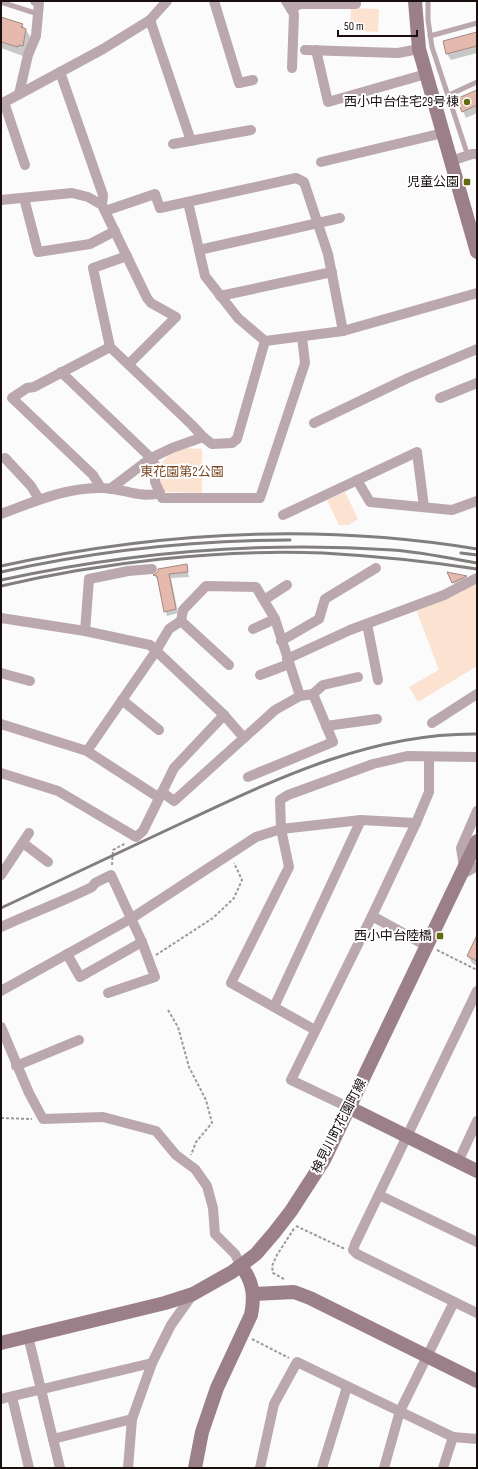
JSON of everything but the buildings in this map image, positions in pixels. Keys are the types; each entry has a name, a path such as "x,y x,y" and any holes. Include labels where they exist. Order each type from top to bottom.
{"street":[{"path":"25,165 2,103 103,49 150,20 167,1"},
{"path":"214,1 240,83 253,80"},
{"path":"292,68 294,14 289,5 321,2 356,4 356,1"},
{"path":"415,1 419,49 472,230 477,252"},
{"path":"19,94 28,55 36,36 39,14 38,2"},
{"path":"150,20 191,141"},
{"path":"304,50 398,53 419,49"},
{"path":"316,50 328,102 426,74"},
{"path":"60,72 103,195 104,208 151,303 176,317 128,364"},
{"path":"173,144 251,130"},
{"path":"321,162 443,133"},
{"path":"451,162 472,155"},
{"path":"1,200 72,193 88,197 104,208 155,194 160,208 296,178 304,182 328,254 343,331"},
{"path":"24,198 38,252 90,244 115,231"},
{"path":"188,202 205,276 238,318 265,340 302,337 343,331 477,293"},
{"path":"199,250 340,218"},
{"path":"127,256 93,268 110,346 212,444 232,443 237,438 265,340"},
{"path":"220,296 332,272"},
{"path":"61,372 151,458 155,465 155,482 162,498 260,498 305,363 302,337"},
{"path":"106,488 12,398 27,388 34,387 110,346"},
{"path":"314,423 408,378 477,348"},
{"path":"440,398 477,383"},
{"path":"106,488 151,458 172,448 203,437"},
{"path":"283,515 417,452 424,507"},
{"path":"5,458 31,486 39,499"},
{"path":"357,480 370,502 452,510 477,501"},
{"path":"1,514 39,499 54,495 106,488 150,496 160,493"},
{"path":"281,641 320,619 325,599 376,568"},
{"path":"85,631 89,579 128,571 152,569"},
{"path":"260,675 350,630 444,595 477,578"},
{"path":"264,600 288,585"},
{"path":"87,751 156,651 169,629 181,621 183,610 206,586 256,587 275,619 300,696"},
{"path":"1,618 85,631 150,645 224,715 244,738"},
{"path":"253,629 275,619"},
{"path":"181,621 229,665"},
{"path":"367,624 378,680"},
{"path":"1,673 30,681"},
{"path":"1,724 87,751 160,795 174,801 275,710 300,696 313,694 322,685 358,677"},
{"path":"248,777 333,742 313,694"},
{"path":"432,723 477,694"},
{"path":"122,700 159,730"},
{"path":"1,773 58,791 136,837 143,831 174,768 224,715"},
{"path":"326,726 377,719"},
{"path":"316,1030 231,983 289,867 281,830 280,800 288,795 373,764 407,756 477,757"},
{"path":"429,757 429,792 416,823 291,1080 477,1171"},
{"path":"468,865 460,848 477,811"},
{"path":"1,991 132,918 256,837 281,830 361,820 416,823"},
{"path":"274,1008 361,820"},
{"path":"1,875 30,833"},
{"name":"検見川町花園町線","path":"1,1343 165,1303 193,1294 241,1266 256,1254 291,1211 324,1160 431,947 468,865 477,841"},
{"path":"23,843 48,862"},
{"path":"1,927 31,913 57,904 92,887 95,883 111,875 132,918 155,977 108,993"},
{"path":"372,916 431,947"},
{"path":"67,954 80,977 142,942"},
{"path":"477,991 355,1244 354,1250 357,1254 477,1313"},
{"path":"1,1027 16,1066 43,1119 103,1117 156,1131 176,1155 195,1169 207,1186 213,1208 215,1234 235,1254 252,1283 254,1294 251,1315 216,1388 202,1432 195,1468"},
{"path":"16,1066 79,1040"},
{"path":"458,1162 477,1121"},
{"path":"379,1195 477,1242"},
{"path":"254,1294 294,1292 310,1298 477,1381"},
{"path":"128,1468 132,1419 152,1363 171,1325 193,1294"},
{"path":"384,1468 400,1411 454,1302"},
{"path":"28,1336 60,1468"},
{"path":"260,1468 274,1404 297,1362 452,1437 477,1439"},
{"path":"1,1399 152,1363"},
{"path":"322,1468 347,1386"},
{"path":"12,1397 29,1468"},
{"path":"53,1439 132,1419"},
{"path":"443,1468 452,1437"}],"lane":[{"path":"428,1 432,47 472,155"},
{"path":"1,2 39,14"},
{"path":"430,36 477,23"},
{"path":"449,95 477,82"}],"path":[{"path":"111,875 113,850 136,837"},
{"path":"149,961 213,918 234,898 242,880 228,854"},
{"path":"431,947 477,970"},
{"path":"168,1010 178,1027 189,1067 206,1100 212,1123 196,1142 188,1164"},
{"path":"1,1118 43,1119"},
{"path":"288,1280 280,1278 273,1273 272,1266 300,1219"},
{"path":"296,1226 347,1250 354,1250"},
{"path":"251,1339 297,1362"}],"green space":[{"path":"351,8 379,9 378,32 350,30"},
{"name":"東花園第2公園","path":"183,448 202,449 202,493 165,492 158,482 158,467 171,452"},
{"path":"345,492 358,519 349,525 339,525 327,500"},
{"path":"477,582 477,666 418,702 409,687 439,670 416,609"}],"railway":[{"path":"1,566 60,554 119,545 238,535 298,534 358,536 418,541 477,549"},
{"path":"1,572 72,558 144,548 217,542 290,540"},
{"path":"1,580 98,562 196,551 245,548 294,547 393,550 477,563"},
{"path":"1,586 80,570 120,564 202,555 243,553 283,552 342,554 420,561 477,569"},
{"path":"461,553 477,555"},
{"path":"1,908 184,822 255,790 326,761 362,750 400,741 438,736 477,734"}],"place":[{"name":"西小中台住宅29号棟","path":"467,102"},
{"name":"児童公園","path":"467,182"},
{"name":"西小中台陸橋","path":"440,936"}]}
